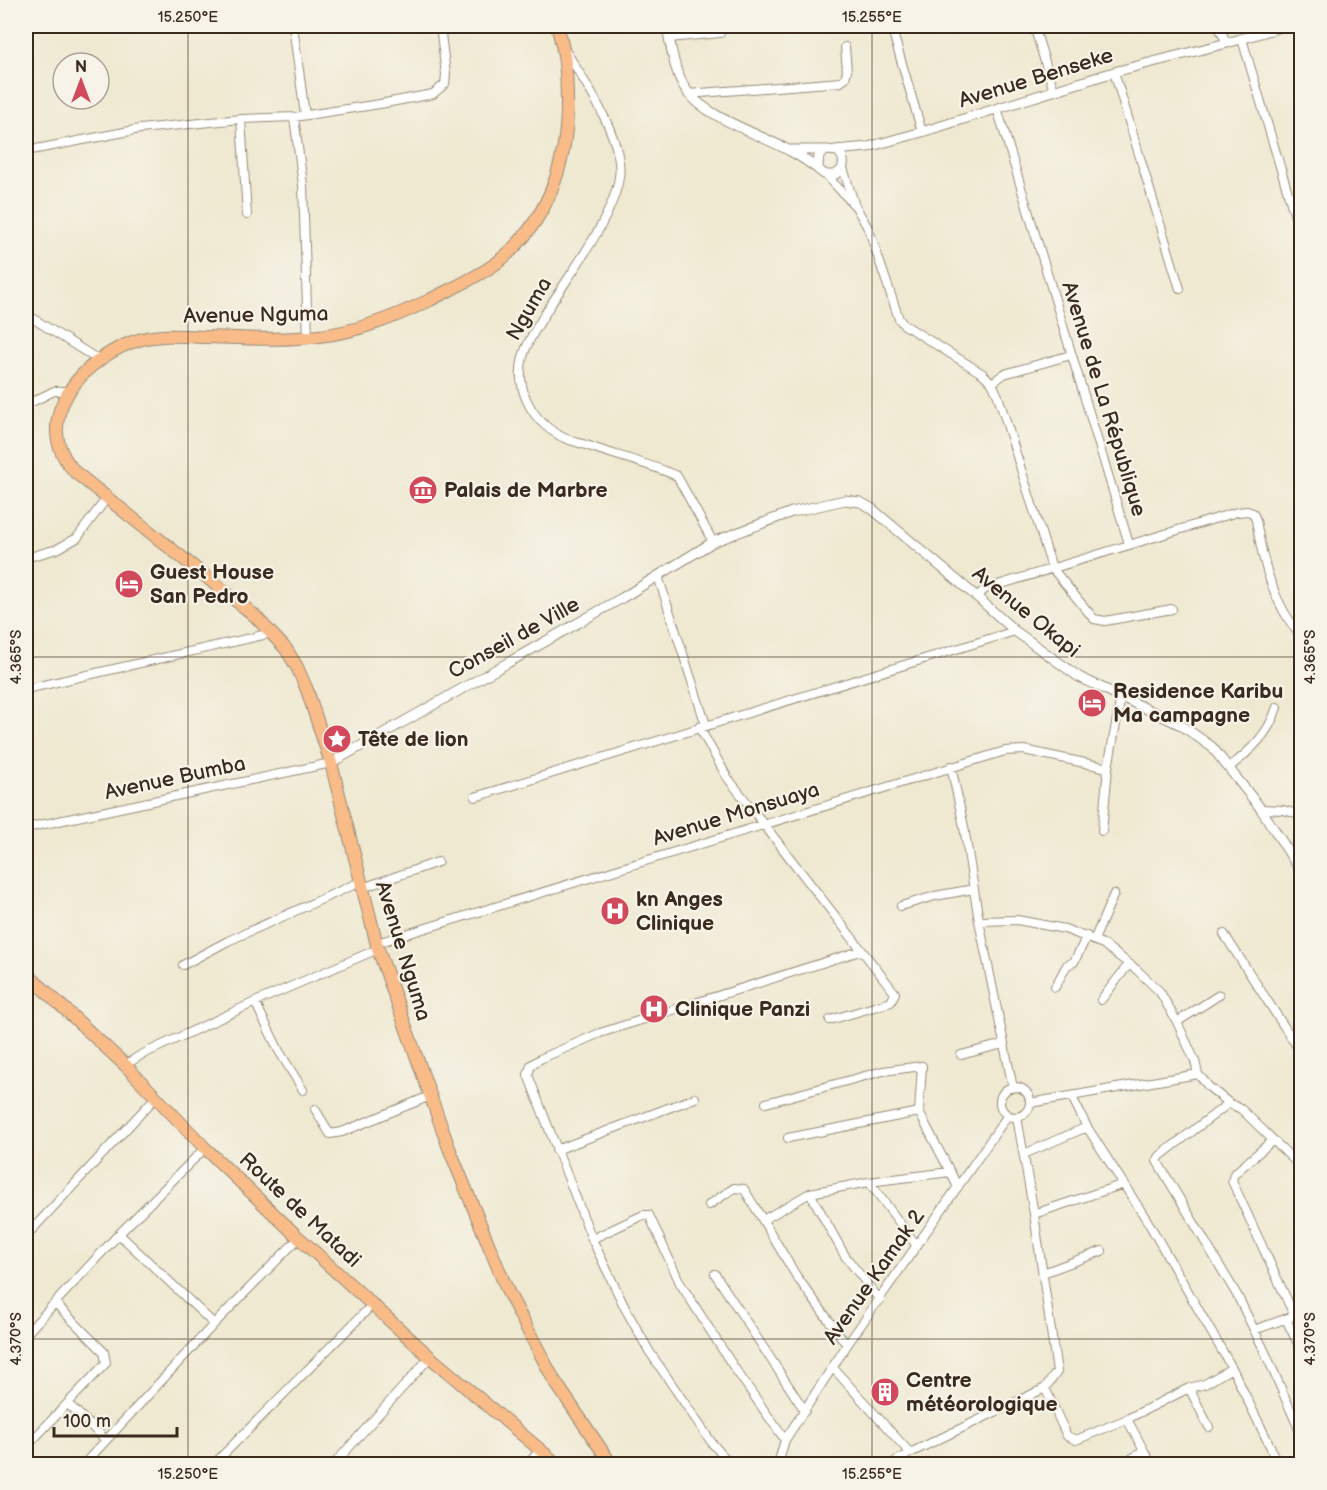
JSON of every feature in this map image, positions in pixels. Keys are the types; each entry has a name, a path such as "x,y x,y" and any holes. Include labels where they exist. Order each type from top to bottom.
{"main road":[{"name":"Avenue Nguma","path":"557,26 565,48 567,73 565,148 546,204 537,220 518,243 497,262 471,278 398,315 352,330 308,338 158,337 141,340 121,348 79,377 63,400 58,412 57,436 59,449 67,464 76,473 255,615 286,649 297,666 331,763 377,946 449,1148 508,1292 554,1380 611,1464"},
{"name":"Route de Matadi","path":"26,973 125,1065 205,1148 299,1238 430,1357 557,1464"}],"street":[{"path":"293,26 305,115"},
{"path":"26,151 140,129 241,119 294,117 434,94 445,84 446,74 440,26"},
{"path":"667,26 678,74 688,94 708,109 818,167 856,207"},
{"path":"818,26 834,26"},
{"path":"891,26 922,132"},
{"path":"1034,26 1054,91"},
{"path":"1218,26 1227,43"},
{"name":"Avenue Benseke","path":"868,147 1114,72 1284,26"},
{"path":"669,38 720,33"},
{"path":"1242,39 1302,240"},
{"path":"688,94 841,82 847,71 845,47"},
{"name":"Nguma","path":"565,48 597,102 618,158 620,176 614,199 603,221 534,333 523,356 521,375 525,399 540,421 558,435 676,476 713,542"},
{"path":"1114,72 1180,289"},
{"name":"Avenue de La République","path":"977,597 986,589 1129,544 998,108"},
{"path":"294,117 303,185 308,338"},
{"path":"241,119 247,214"},
{"path":"789,150 868,147"},
{"path":"827,176 833,176 844,164 868,147"},
{"path":"818,167 819,155 830,150 841,154 856,207 874,240 899,319 903,324 983,374 992,383 1052,568 1094,620 1106,621 1172,609"},
{"path":"26,314 100,361"},
{"path":"992,383 1004,374 1071,355"},
{"path":"34,401 54,391 69,391"},
{"path":"26,558 67,545 82,531 106,499"},
{"name":"Avenue Okapi","path":"713,542 792,512 845,500 860,502 871,508 1015,631 1079,677 1181,725 1212,747 1261,809 1302,873"},
{"path":"1129,544 1237,512 1253,513 1269,580 1286,618 1302,638"},
{"name":"Conseil de Ville","path":"331,763 658,576 713,542"},
{"path":"658,576 702,726 727,777 895,993 891,1002 830,1020"},
{"path":"475,797 1015,631"},
{"path":"26,689 272,633"},
{"path":"1102,831 1108,768 1121,696"},
{"path":"1230,767 1250,751 1267,732 1277,707"},
{"name":"Avenue Monsuaya","path":"125,1065 141,1055 377,946 951,766 1015,749 1108,768"},
{"name":"Avenue Bumba","path":"26,828 331,763"},
{"path":"951,766 964,827 979,921 1013,1088"},
{"path":"1261,809 1283,810 1302,815"},
{"path":"183,965 228,941 361,885 438,862"},
{"path":"901,906 935,896 974,889"},
{"path":"1055,987 1067,965 1074,962 1090,938 1114,894"},
{"path":"979,921 1017,920 1065,929 1103,944 1160,992 1177,1022 1198,1074 1209,1087 1229,1103 1241,1108 1297,1163 1302,1164"},
{"path":"1224,934 1302,1054"},
{"path":"730,1464 712,1443 649,1351 609,1278 528,1075 531,1065 540,1059 600,1033 861,951"},
{"path":"1101,1000 1129,964"},
{"path":"1177,1022 1219,995"},
{"path":"255,1002 279,1051 303,1090"},
{"path":"961,1055 1003,1044"},
{"path":"766,1103 884,1071 922,1066 920,1112 958,1186"},
{"path":"1030,1103 1198,1074"},
{"path":"1018,1088 1027,1093 1030,1103 1028,1111 1017,1117 1008,1115 1002,1108 1001,1099 1005,1092 1018,1088"},
{"path":"315,1110 330,1134 342,1132 430,1096"},
{"path":"1072,1096 1087,1127 1154,1232 1232,1368 1271,1448 1276,1464"},
{"path":"26,1236 156,1097"},
{"path":"556,1150 695,1098"},
{"path":"1229,1103 1160,1156 1157,1161 1237,1295 1302,1436"},
{"path":"788,1138 920,1112"},
{"name":"Avenue Kamak 2","path":"778,1464 785,1440 848,1345 1008,1115"},
{"path":"891,1464 1045,1388 1057,1372 1017,1117"},
{"path":"1024,1154 1087,1127"},
{"path":"1273,1140 1234,1174 1232,1181 1294,1316 1302,1352"},
{"path":"26,1334 119,1234 205,1148"},
{"path":"763,1220 810,1194 869,1182 950,1172"},
{"path":"869,1182 917,1246"},
{"path":"1034,1214 1124,1184"},
{"path":"709,1205 734,1188 744,1189 797,1277 848,1345"},
{"path":"810,1194 845,1256 880,1300"},
{"path":"592,1239 643,1215 649,1215 680,1283 733,1366 785,1440"},
{"path":"119,1234 214,1324"},
{"path":"84,1464 214,1324 299,1238"},
{"path":"1043,1273 1102,1251"},
{"path":"715,1274 805,1411"},
{"path":"26,1447 106,1363 104,1352 55,1303"},
{"path":"214,1464 372,1305"},
{"path":"1254,1330 1294,1316"},
{"path":"334,1464 430,1357"},
{"path":"1045,1388 1067,1436 1076,1440 1127,1419 1190,1388 1204,1384 1232,1368"},
{"path":"834,1369 910,1453"},
{"path":"1190,1388 1209,1427"},
{"path":"68,1404 106,1440"},
{"path":"1127,1419 1151,1464"},
{"path":"528,1464 539,1451"},
{"path":"1123,1464 1144,1451"},
{"path":"903,1458 910,1464"}],"place":[{"name":"Palais de Marbre","path":"423,490"},
{"name":"Guest House San Pedro","path":"129,584"},
{"name":"Residence Karibu Ma campagne","path":"1092,703"},
{"name":"Tête de lion","path":"337,739"},
{"name":"kn Anges Clinique","path":"615,911"},
{"name":"Clinique Panzi","path":"654,1009"},
{"name":"Centre météorologique","path":"885,1392"}]}
